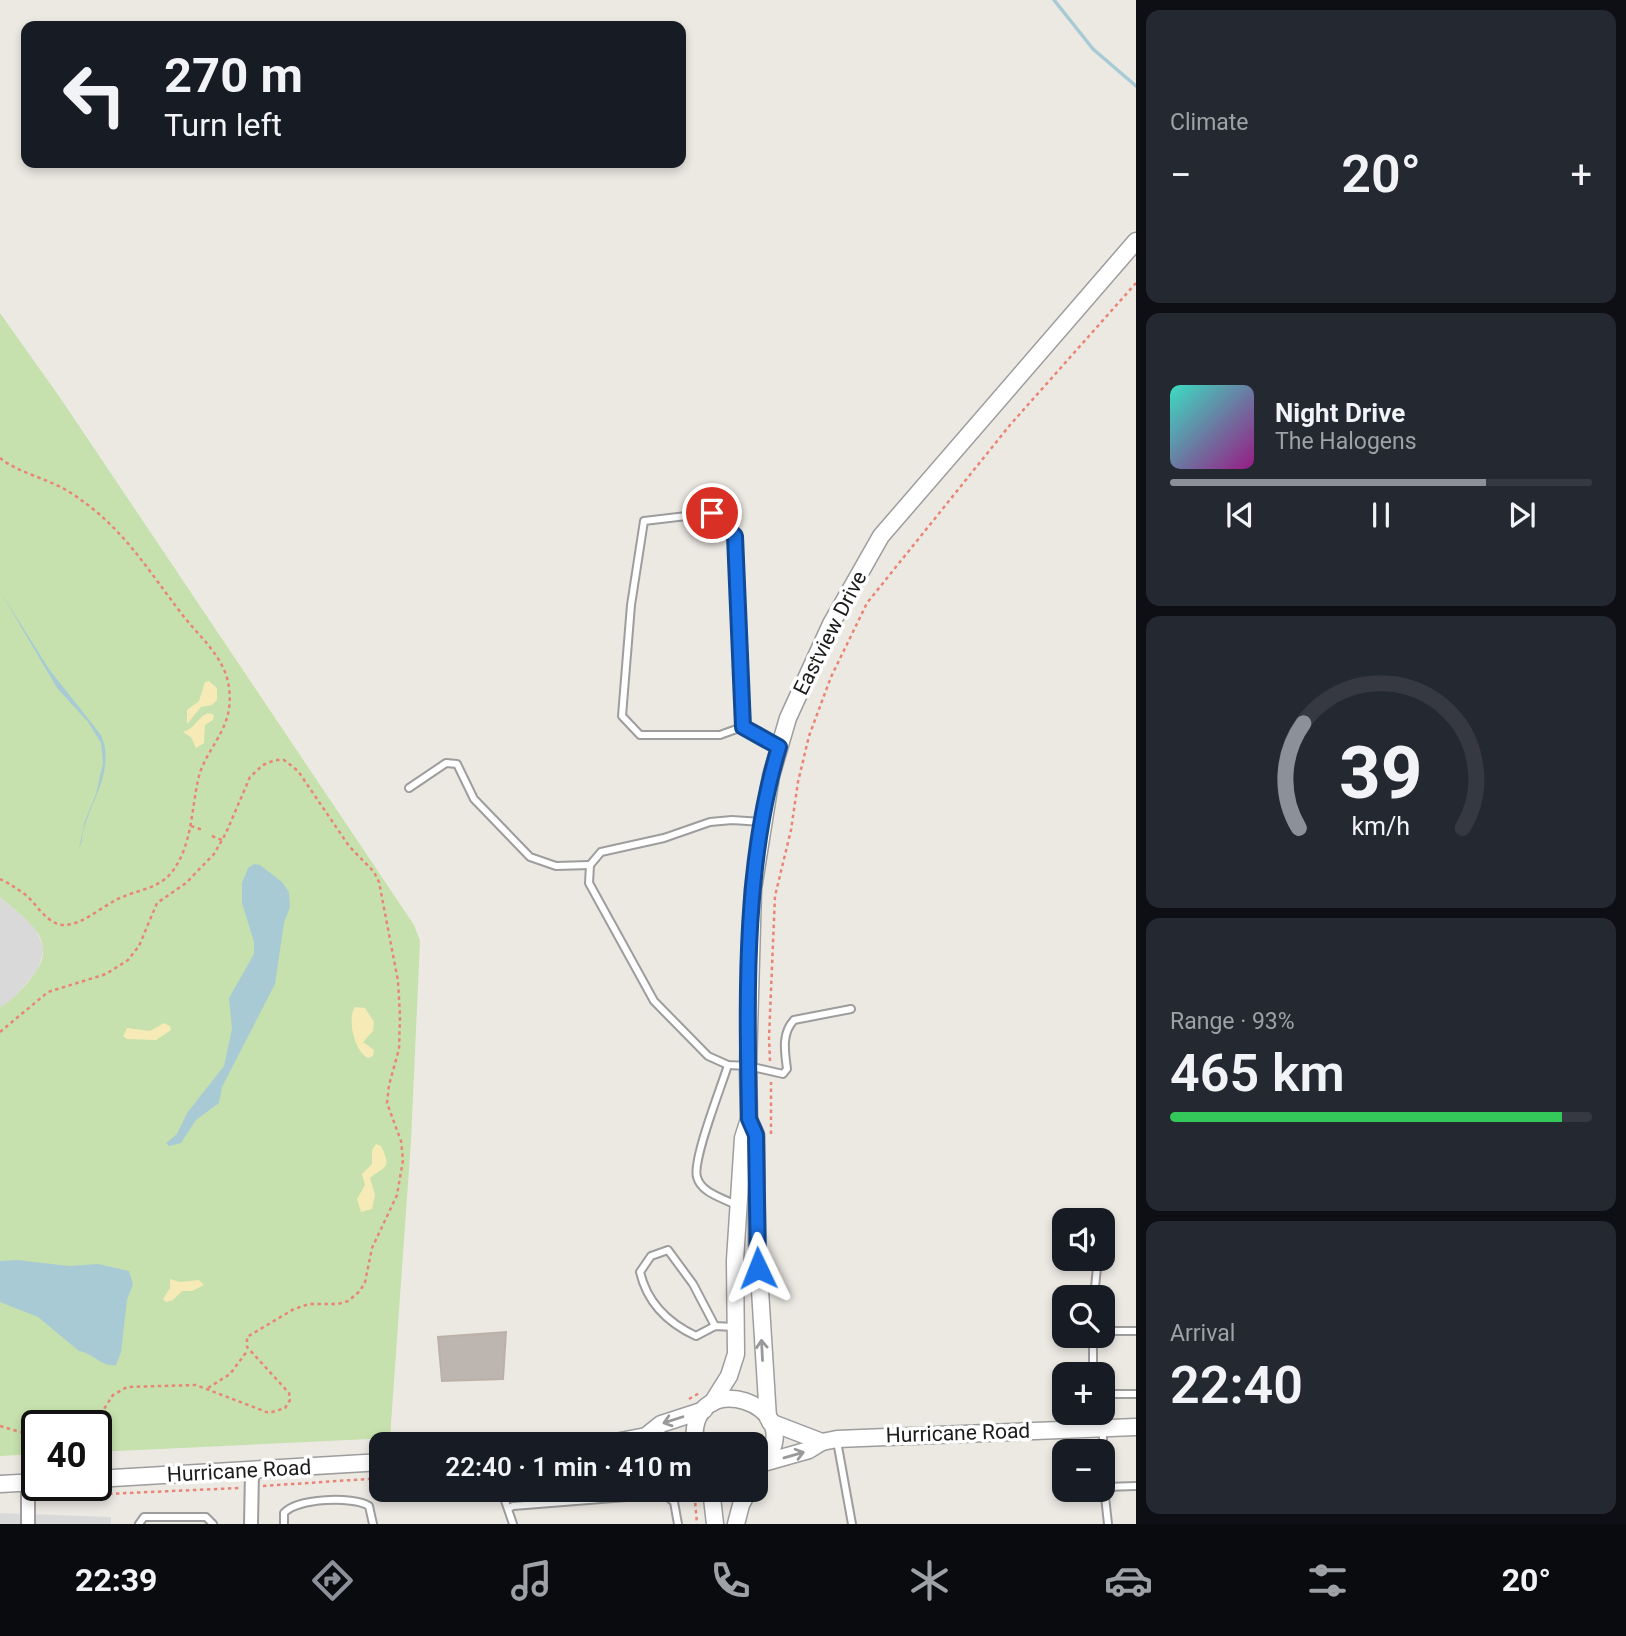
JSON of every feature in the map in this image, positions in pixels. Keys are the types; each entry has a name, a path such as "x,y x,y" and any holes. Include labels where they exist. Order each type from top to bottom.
{"street":[{"name":"Eastview Drive","path":"695,1432 706,1401 734,1362 737,1327 734,1260 743,1138 749,1119 753,889 762,822 788,718 831,624 881,536 1136,241"},
{"name":"Eastview Drive","path":"749,1119 756,1135 757,1255 772,1446 768,1452"},
{"name":"Hurricane Road","path":"706,1401 743,1398 758,1405 769,1420 829,1441"},
{"path":"651,1432 706,1401"},
{"name":"Hurricane Road","path":"1115,1424 1136,1427"},
{"name":"Hurricane Road","path":"768,1464 829,1441 1055,1425"},
{"name":"Hurricane Road","path":"112,1479 252,1479 369,1464"},
{"path":"251,1524 252,1479"},
{"path":"0,1484 21,1486"},
{"path":"28,1524 30,1501"},
{"path":"712,1502 715,1524"},
{"path":"736,1524 742,1502"}],"lane":[{"path":"743,727 735,536 712,513 644,521 631,605 622,716 640,735 720,735 743,727 779,747"},
{"path":"409,788 446,763 457,764 474,799 530,857 556,866 590,865"},
{"path":"762,822 732,820 694,826 664,838 601,852 590,865 589,883 654,1001 708,1056 728,1065 748,1066 783,1074 787,1069 784,1046 788,1027 794,1020 851,1009"},
{"path":"728,1065 701,1150 697,1177 704,1189 739,1206"},
{"path":"715,1326 693,1284 668,1250 651,1256 640,1272 645,1291 675,1326 696,1336 715,1326 737,1327"},
{"path":"1115,1331 1136,1331"},
{"path":"1115,1394 1136,1394"},
{"path":"829,1441 852,1524"},
{"path":"1115,1487 1136,1486"},
{"path":"509,1508 664,1494 674,1502 678,1524"},
{"path":"284,1524 284,1513 290,1506 303,1502 360,1500 369,1506 373,1524"},
{"path":"506,1502 513,1524"},
{"path":"1106,1502 1108,1524"},
{"path":"139,1524 144,1517 206,1517 213,1524"}],"path":[{"path":"771,1143 769,1038 775,896 809,736 831,677 867,603 1010,425 1136,283"},
{"path":"0,458 68,491 106,519 141,555 182,615 208,643 221,664 228,685 228,715 200,775 191,826 177,864 161,882 117,899 74,923 64,925 53,922 29,898 0,879"},
{"path":"0,1032 48,992 106,974 128,960 139,946 157,903 198,873 222,840 253,774 263,765 275,760 290,764 349,846 378,876 394,957 400,1016 399,1049 387,1103 401,1141 402,1172 392,1209 372,1248 365,1282 348,1301 309,1304 275,1318 249,1335 246,1342 248,1349 289,1393 290,1400 285,1408 275,1412 263,1411 208,1388 184,1384 120,1389 105,1410"},
{"path":"191,826 203,831"},
{"path":"212,836 222,840"},
{"path":"208,1388 239,1364 248,1349"},
{"path":"682,1403 706,1401"},
{"path":"0,1426 21,1432"},
{"path":"112,1484 369,1478"},
{"path":"695,1502 697,1524"}],"shaded area":[{"path":"0,897 34,926 44,948 38,970 10,1002 0,1007"},
{"path":"0,1513 111,1517 111,1524 0,1524"}],"green space":[{"path":"0,313 61,399 414,925 420,941 411,1141 390,1432 369,1432 369,1439 112,1451 112,1410 21,1410 21,1455 0,1456 0,1007 29,981 39,967 43,955 42,944 31,924 0,897"}],"sand":[{"path":"209,681 217,688 217,700 212,705 201,707 187,724 187,710 199,701 205,682"},
{"path":"209,713 214,715 213,720 205,725 204,743 196,748 191,737 183,732"},
{"path":"355,1007 365,1008 374,1022 373,1031 363,1042 374,1050 373,1056 368,1058 359,1049 353,1034 352,1019"},
{"path":"164,1023 170,1026 171,1030 156,1040 127,1039 123,1036 127,1028 150,1031"},
{"path":"376,1144 381,1146 387,1163 370,1178 375,1195 372,1209 361,1212 357,1199 365,1185 362,1174 372,1164 372,1150"},
{"path":"170,1279 180,1282 199,1280 204,1285 192,1291 182,1291 173,1300 166,1302 163,1299 170,1288"}],"water":[{"path":"0,591 49,669 101,735 105,748 106,760 101,784 79,848 85,821 96,794 103,763 101,743 88,722 57,688"},
{"path":"254,864 260,865 282,882 289,892 290,907 284,923 275,984 222,1087 219,1103 196,1120 181,1143 169,1146 166,1143 177,1134 187,1113 224,1066 232,1029 229,998 254,954 254,942 242,903 242,883 248,868"},
{"path":"17,1260 69,1266 98,1264 129,1271 133,1284 127,1300 121,1352 116,1365 106,1364 79,1351 38,1317 0,1302 0,1261"}],"building":[{"path":"506,1332 503,1379 442,1381 438,1337"}],"waterway":[{"path":"1054,0 1093,49 1136,86"}],"route":[{"path":"712,513 735,536 743,727 779,747 760,831 753,889 750,950 749,1119 756,1135 758,1268"}]}
